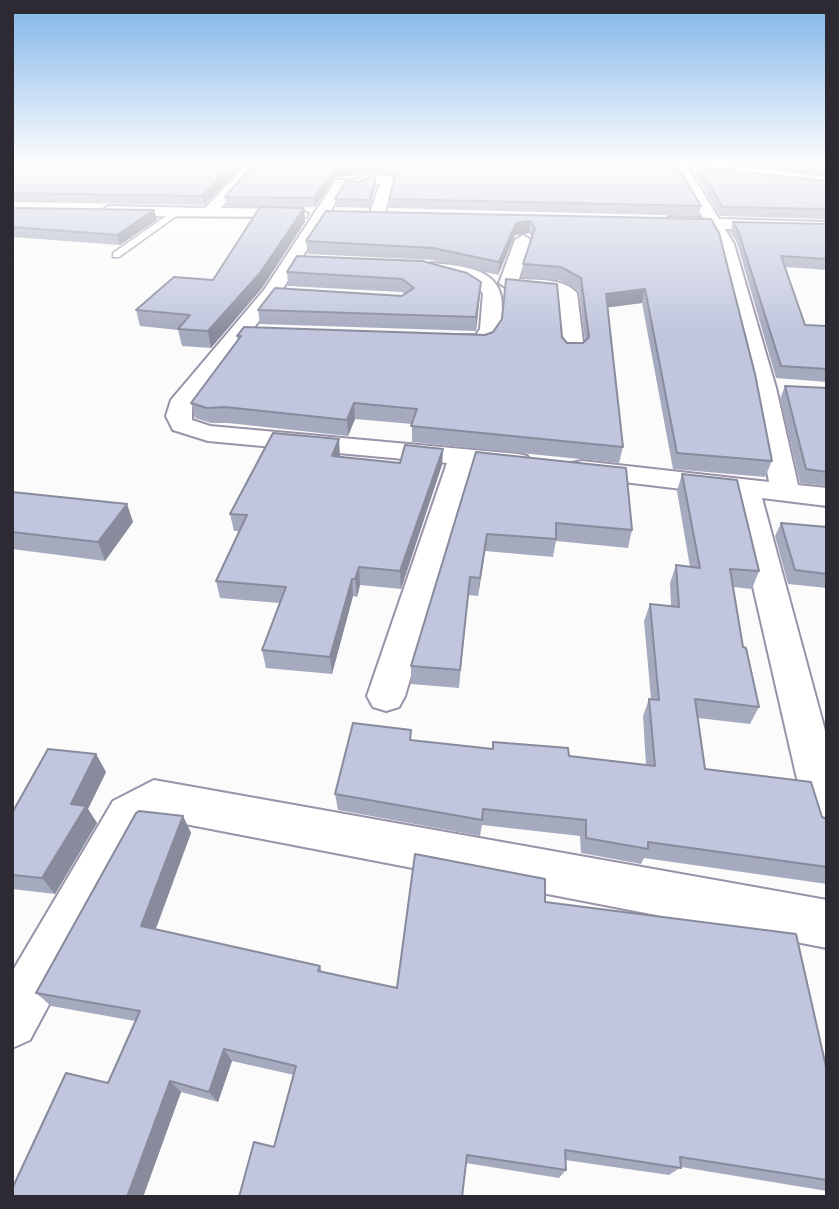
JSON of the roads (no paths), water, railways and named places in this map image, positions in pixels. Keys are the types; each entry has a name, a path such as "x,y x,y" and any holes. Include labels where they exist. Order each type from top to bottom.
{"street":[{"path":"325,220 271,293 180,405 178,416 182,425 208,433 536,464"},
{"path":"712,220 726,244 775,389 785,492"},
{"path":"649,222 827,227"},
{"path":"508,284 523,240"},
{"path":"293,261 319,262"},
{"path":"408,265 447,270 484,282 564,290 567,293 573,350"},
{"path":"425,340 483,341 490,329 493,293 484,282"},
{"path":"271,293 297,294"},
{"path":"239,332 266,333"},
{"path":"386,696 462,457"},
{"path":"562,467 827,497"},
{"path":"745,488 827,818"},
{"path":"12,1022 128,815 154,799 827,924"}],"lane":[{"path":"116,255 166,220"}]}
